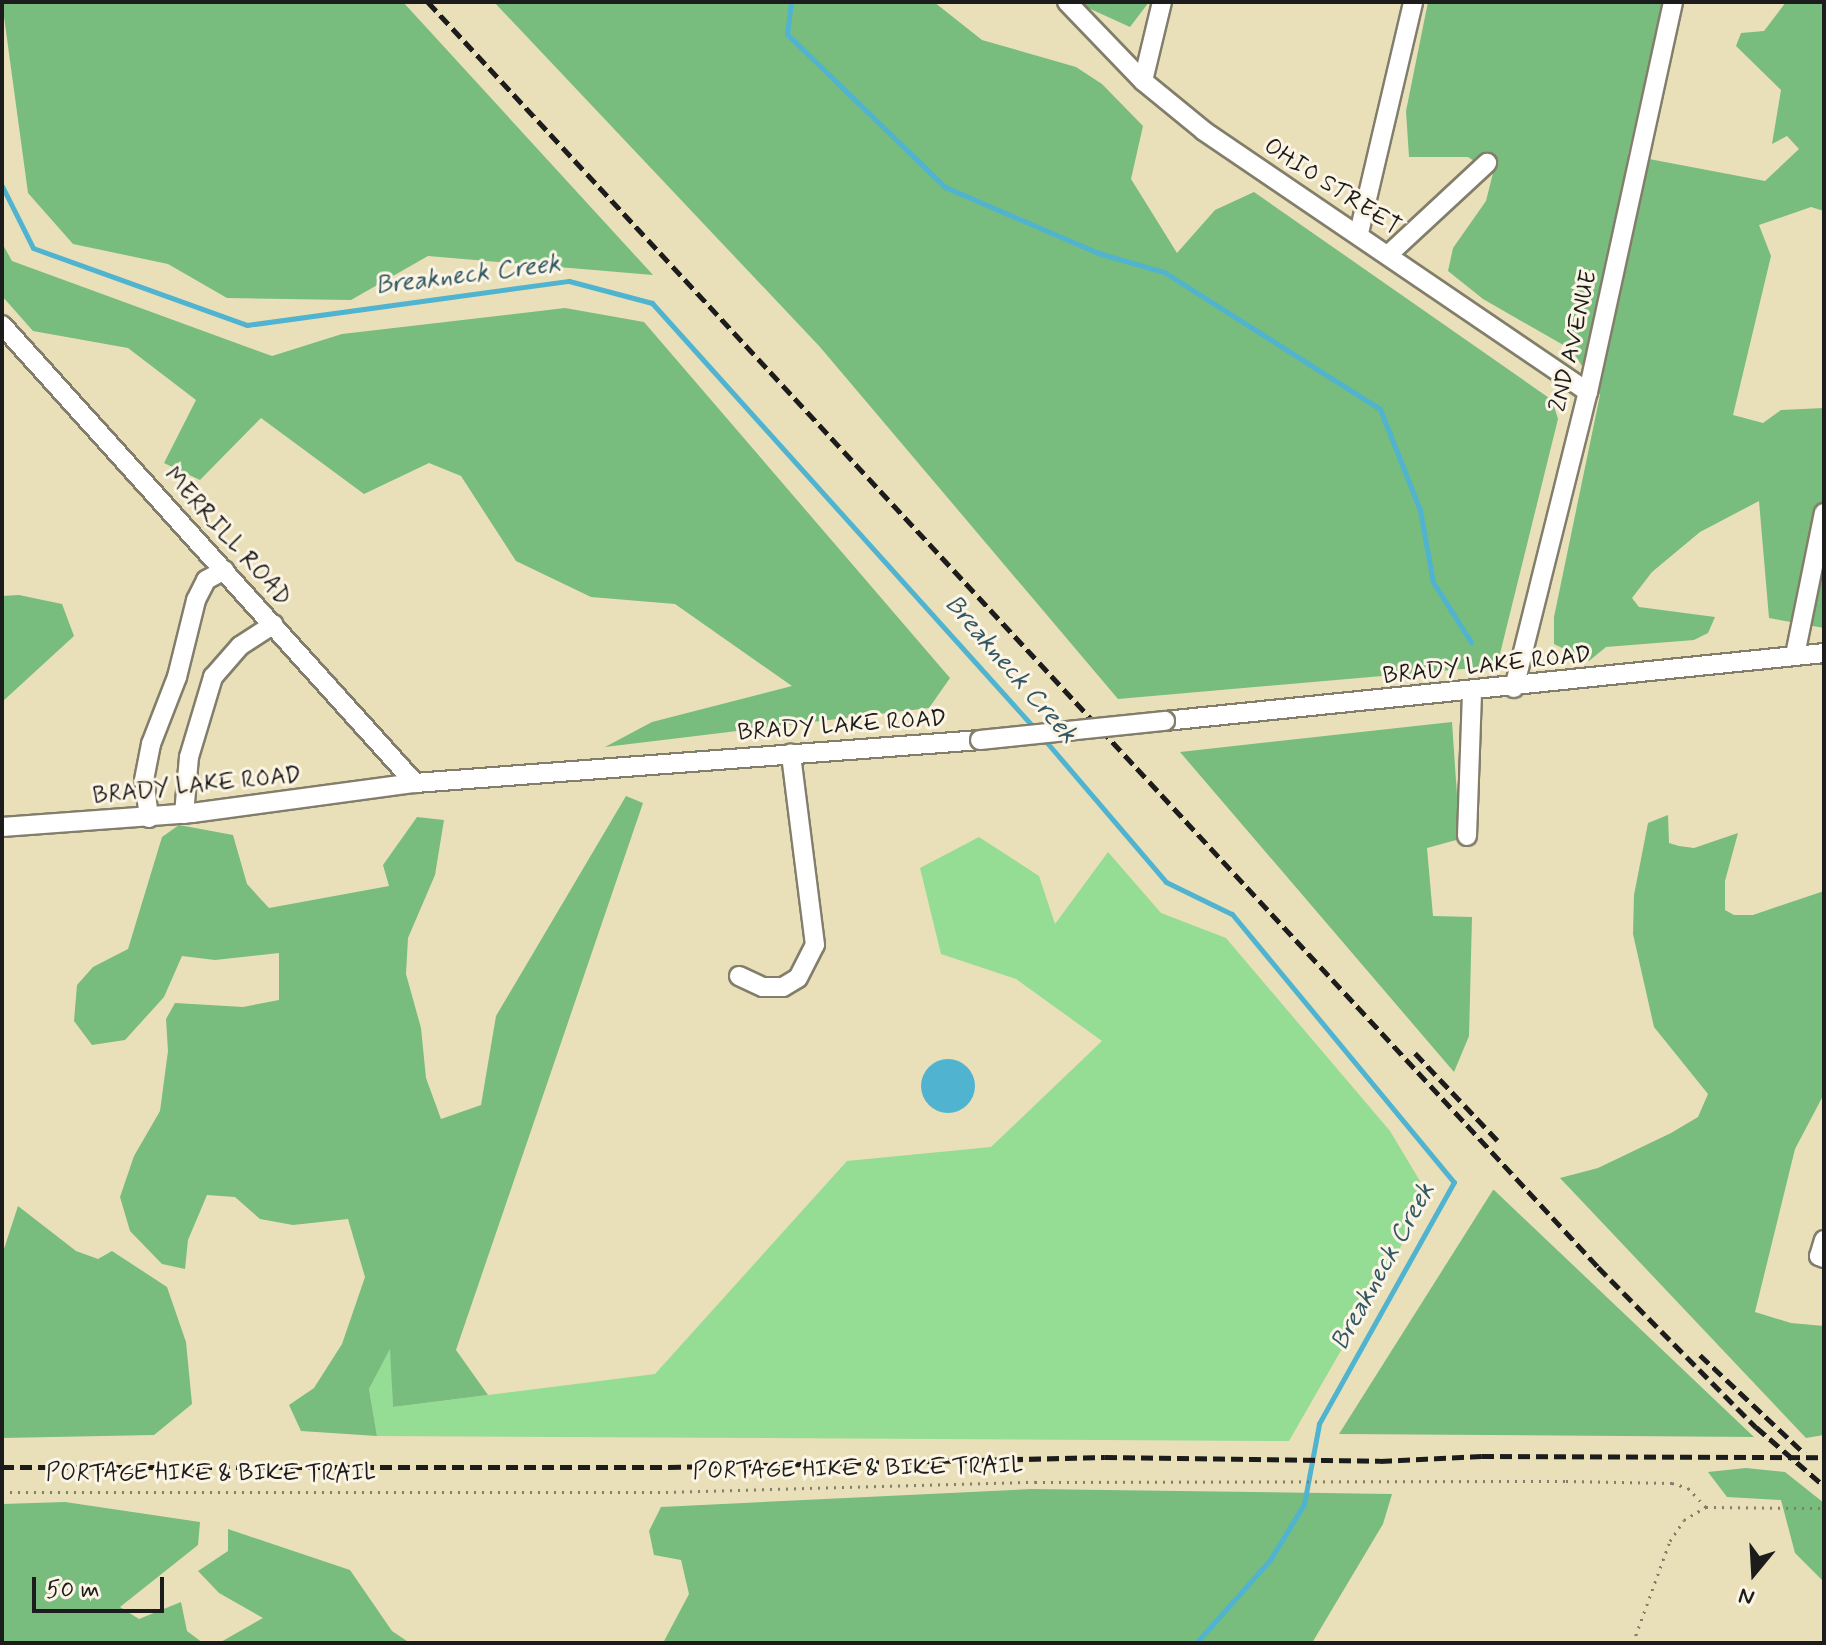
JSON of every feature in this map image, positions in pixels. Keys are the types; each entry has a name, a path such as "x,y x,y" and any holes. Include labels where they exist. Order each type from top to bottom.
{"street":[{"name":"OHIO STREET","path":"1067,2 1143,81 1204,131 1359,233 1588,392"},
{"path":"1143,81 1162,2"},
{"path":"1359,233 1413,2"},
{"name":"2ND AVENUE","path":"1514,688 1588,392 1673,2"},
{"path":"1389,254 1487,163"},
{"name":"MERRILL ROAD","path":"2,325 415,783"},
{"path":"1795,655 1824,513"},
{"path":"149,818 144,780 159,719 177,677 196,600 206,580 225,570"},
{"path":"184,814 189,757 213,677 240,646 274,624"},
{"name":"BRADY LAKE ROAD","path":"2,827 149,818 415,783 980,740 1514,688 1824,653"},
{"path":"1467,836 1472,692"},
{"path":"739,976 763,987 783,987 798,978 815,945 791,754"},
{"path":"1824,1240 1819,1256 1824,1258"}],"path":[{"name":"PORTAGE HIKE & BIKE TRAIL","path":"2,1492 1672,1483 1688,1488 1706,1507"},
{"path":"1633,1643 1670,1541 1684,1520 1706,1507 1823,1508"}],"green space":[{"path":"2,2 403,2 653,275 428,256 351,300 227,298 168,264 73,244 28,193"},
{"path":"494,2 934,2 982,40 1076,67 1102,84 1143,126 1131,179 1177,253 1215,210 1254,192 1552,400 1558,419 1497,666 1118,699 820,347"},
{"path":"1075,2 1149,2 1130,27"},
{"path":"1428,2 1663,2 1628,155 1765,181 1799,149 1787,136 1772,144 1781,90 1736,46 1741,33 1764,31 1786,2 1824,2 1824,211 1811,207 1759,225 1771,256 1733,415 1763,423 1781,410 1824,408 1824,628 1769,618 1759,501 1700,532 1652,572 1632,598 1639,607 1715,617 1708,633 1694,640 1606,647 1589,661 1554,644 1554,617 1600,395 1572,350 1483,299 1448,271 1453,248 1486,201 1493,173 1468,157 1409,157 1406,111"},
{"path":"2,243 12,261 272,356 342,334 565,308 644,322 950,678 929,708 605,747 652,722 792,686 675,604 591,597 516,561 461,476 429,463 364,494 261,418 200,480 164,463 196,400 128,348 33,331 2,296"},
{"path":"19,595 62,604 74,636 2,702 2,596"},
{"path":"1452,722 1460,839 1427,848 1433,916 1472,917 1469,1036 1454,1072 1180,752"},
{"path":"626,796 643,803 456,1350 488,1395 393,1407 390,1349 369,1389 377,1436 301,1431 289,1405 314,1388 342,1344 365,1277 348,1219 293,1225 260,1219 235,1197 207,1195 188,1240 185,1269 162,1264 130,1231 120,1197 134,1156 160,1111 168,1051 166,1019 175,1003 243,1007 279,1000 279,953 215,960 182,956 164,997 125,1040 92,1045 74,1021 77,985 93,967 128,949 162,837 179,825 233,835 247,884 269,908 389,886 383,865 417,817 444,820 435,875 408,938 406,974 421,1028 426,1078 441,1119 481,1105 496,1016"},
{"path":"1668,815 1669,843 1679,846 1694,848 1738,833 1725,881 1725,910 1734,915 1753,915 1824,891 1824,1094 1795,1149 1755,1312 1791,1323 1824,1326 1824,1435 1806,1438 1560,1178 1598,1168 1671,1133 1698,1117 1708,1094 1654,1027 1633,934 1634,895 1648,823"},
{"path":"979,837 1039,876 1055,924 1108,852 1161,913 1226,938 1390,1131 1420,1181 1412,1227 1289,1441 377,1436 369,1389 391,1347 393,1407 655,1374 847,1161 991,1147 1102,1041 1016,979 941,954 920,868"},
{"path":"1494,1190 1754,1437 1339,1434"},
{"path":"18,1206 76,1251 98,1259 112,1251 167,1287 186,1342 192,1404 154,1435 2,1438 2,1255"},
{"path":"1746,1468 1785,1472 1824,1503 1824,1582 1795,1553 1781,1500 1727,1497 1708,1472"},
{"path":"1032,1489 1392,1494 1383,1524 1312,1643 663,1643 689,1594 681,1560 654,1555 649,1531 661,1507"},
{"path":"65,1502 200,1522 198,1545 120,1607 139,1619 181,1602 187,1631 203,1643 2,1643 2,1504"},
{"path":"228,1529 350,1570 392,1631 410,1643 219,1643 263,1618 219,1593 198,1571 228,1551"}],"water":[{"path":"948,1059 967,1067 975,1086 967,1105 948,1113 929,1105 921,1086 929,1067"}],"waterway":[{"name":"Breakneck Creek","path":"791,2 787,34 945,187 1098,253 1164,272 1380,409 1420,510 1433,582 1471,642"},
{"name":"Breakneck Creek","path":"2,186 33,248 247,325 569,281 652,303 1037,731"},
{"name":"Breakneck Creek","path":"1043,738 1166,882 1232,914 1454,1182 1319,1424 1304,1504 1270,1560 1196,1643"}],"railway":[{"path":"428,2 1598,1267 1756,1427 1824,1486"},
{"path":"1415,1053 1497,1140"},
{"path":"1700,1355 1805,1454"},
{"path":"2,1467 669,1467 1105,1457 1380,1461 1482,1456 1824,1457"}]}
